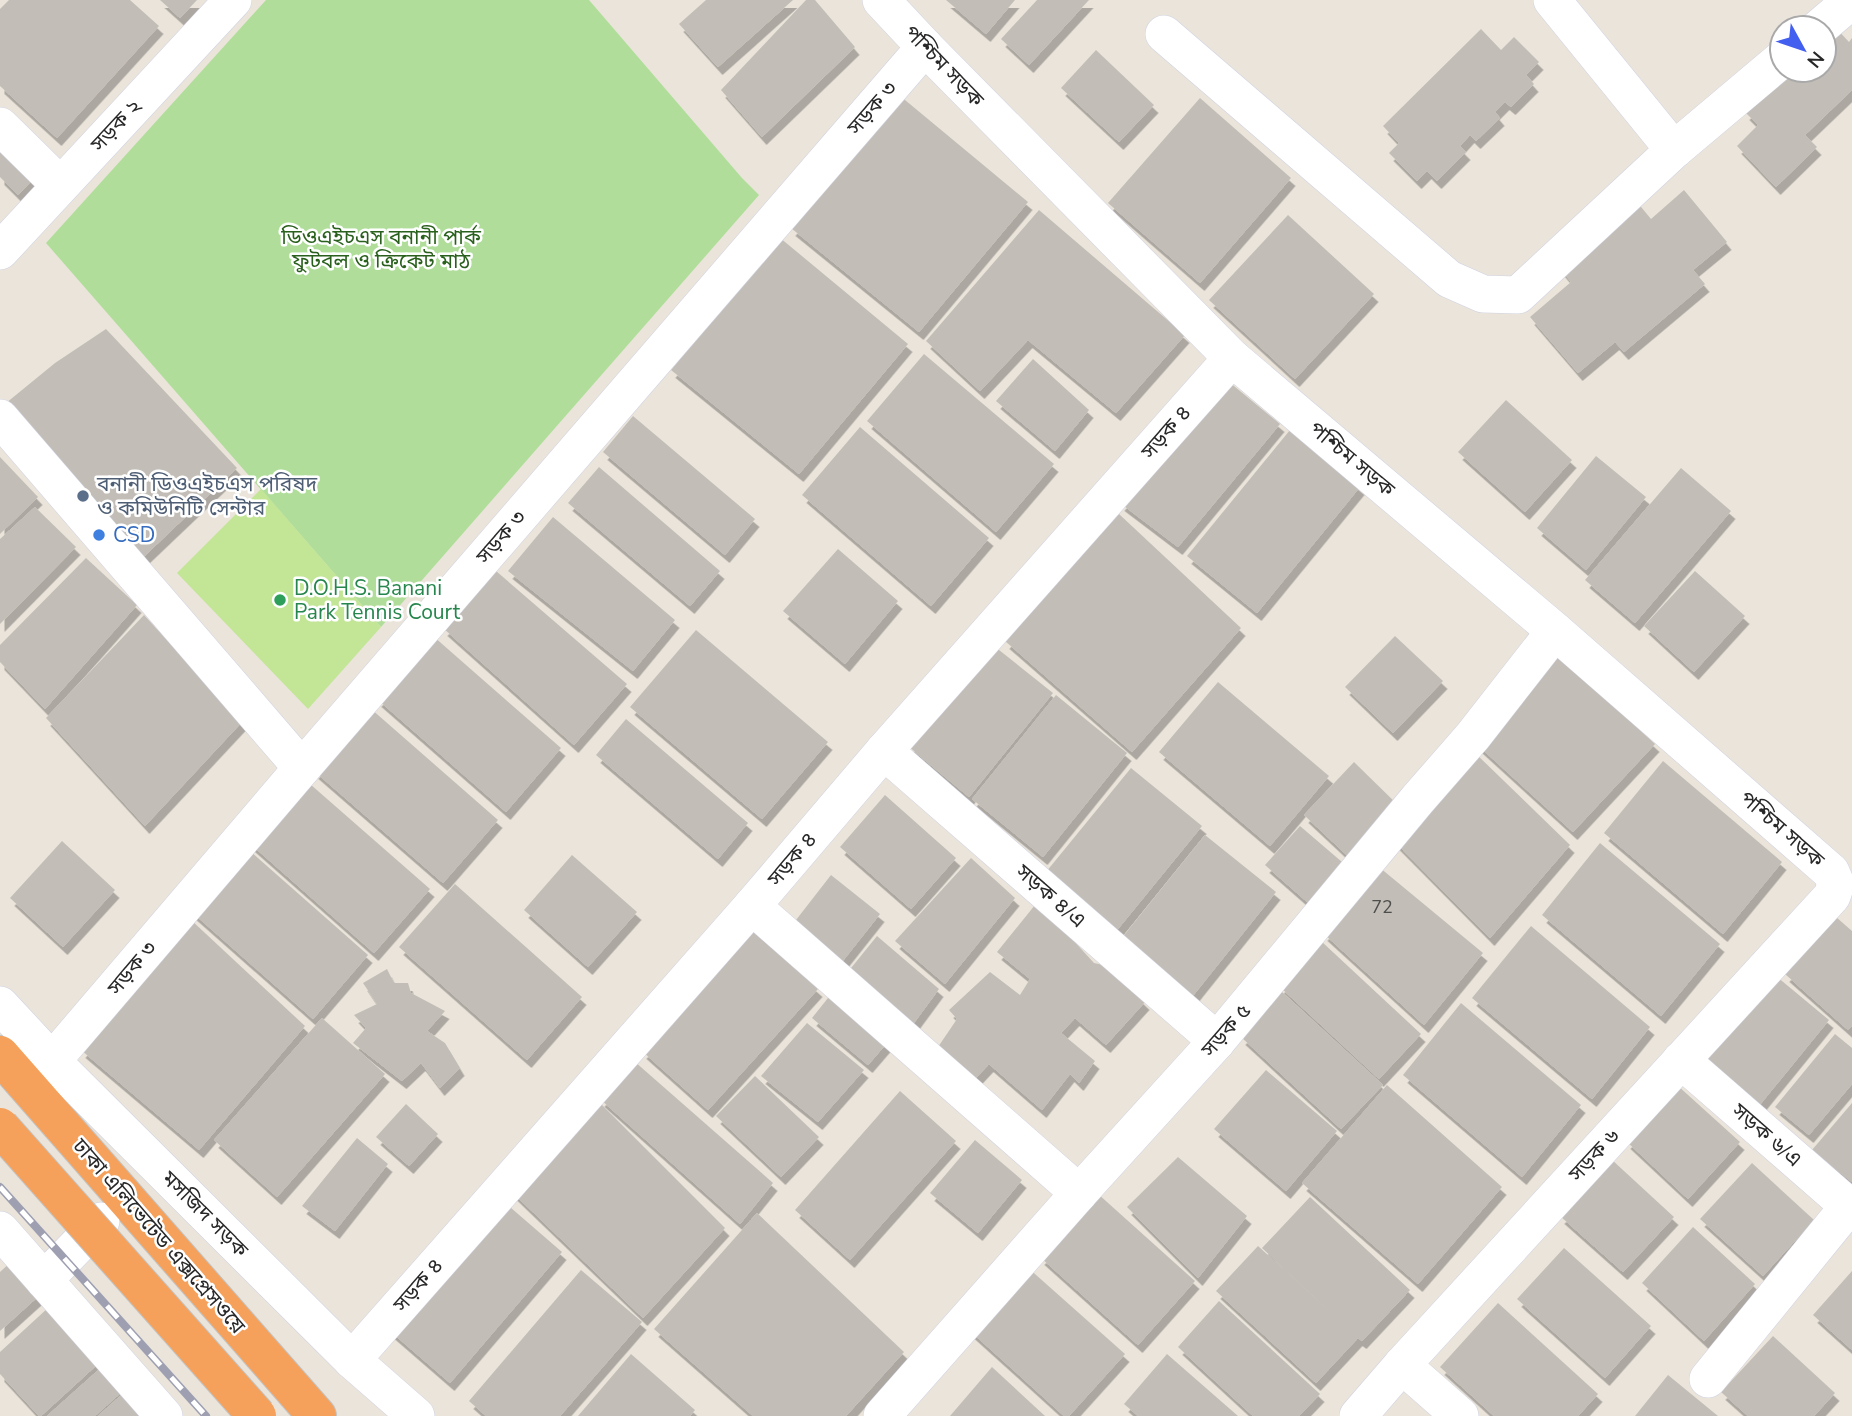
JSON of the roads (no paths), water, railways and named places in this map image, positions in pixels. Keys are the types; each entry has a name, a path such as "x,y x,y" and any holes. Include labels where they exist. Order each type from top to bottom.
{"highway":[{"name":"ঢাকা এলিভেটেড এক্সপ্রেসওয়ে","path":"0,1055 317,1416"},
{"path":"0,1127 257,1416"}],"street":[{"name":"সড়ক ২","path":"0,251 233,0"},
{"name":"পশ্চিম সড়ক","path":"881,0 1232,358 1555,631 1830,872 1836,884 1832,896"},
{"path":"1552,0 1674,150"},
{"path":"1836,14 1852,0"},
{"path":"1164,34 1450,279 1483,294 1518,295 1674,150 1768,71"},
{"name":"সড়ক ৩","path":"52,1061 925,47"},
{"path":"0,126 60,185"},
{"name":"সড়ক ৪","path":"352,1360 752,906 884,751 1232,358"},
{"path":"0,418 302,768"},
{"name":"সড়ক ৫","path":"882,1416 1217,1041 1473,736 1555,631"},
{"name":"সড়ক ৪/এ","path":"884,751 1217,1041"},
{"name":"সড়ক ৬","path":"1358,1416 1832,896"},
{"path":"752,906 1079,1193"},
{"name":"মসজিদ সড়ক","path":"0,1005 52,1061 352,1360 416,1416"},
{"name":"সড়ক ৬/এ","path":"1681,1060 1850,1207"},
{"path":"1708,1380 1850,1207"},
{"path":"44,1280 100,1221"},
{"path":"0,1230 164,1416"},
{"path":"1402,1365 1460,1416"}],"tram line":[{"path":"0,1137 252,1416"}],"railway":[{"path":"0,1187 206,1416"}],"place":[{"name":"বনানী ডিওএইচএস পরিষদ ও কমিউনিটি সেন্টার","path":"83,496"},
{"name":"CSD","path":"99,535"},
{"name":"D.O.H.S. Banani Park Tennis Court","path":"280,600"}],"park label":[{"name":"ডিওএইচএস বনানী পার্ক ফুটবল ও ক্রিকেট মাঠ","path":"381,249"}]}
